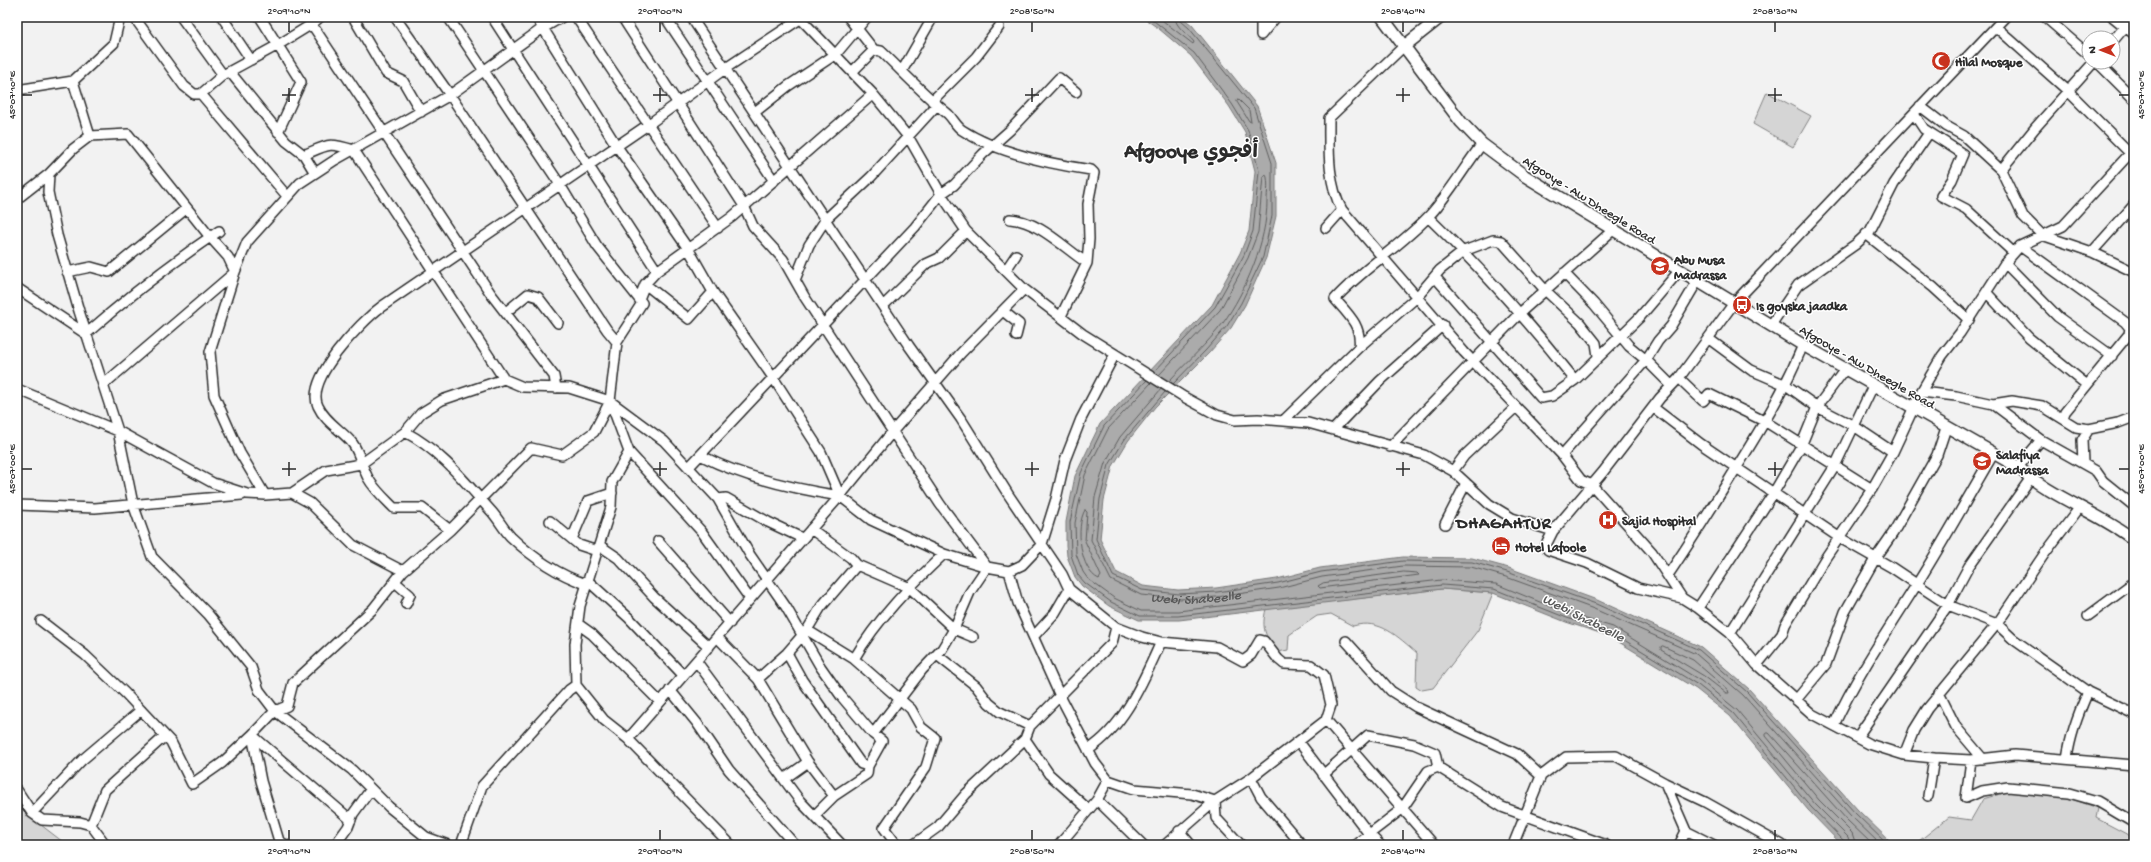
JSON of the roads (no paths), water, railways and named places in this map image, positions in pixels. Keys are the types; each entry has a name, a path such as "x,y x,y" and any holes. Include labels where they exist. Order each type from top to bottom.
{"main road":[{"name":"Afgooye - Aw Dheegle Road","path":"1382,17 1403,48 1461,122 1482,144 1525,176 1803,345 1846,368 1873,386 1946,428 2018,467 2030,479 2134,540"},
{"path":"1403,48 1441,17"}],"street":[{"path":"17,90 73,81 114,43 120,17"},
{"path":"134,17 184,86 194,94 202,94 226,73 278,45 309,21 320,17"},
{"path":"181,17 226,73 278,132 304,155 315,173"},
{"path":"222,17 251,60"},
{"path":"260,17 301,82 278,132"},
{"path":"352,17 386,73 403,81 421,112"},
{"path":"395,17 450,95 607,330 617,342"},
{"path":"41,621 85,656 141,710 171,742 192,784 222,763 275,711 287,706 293,683 373,609 403,571 450,530 531,448 562,455 594,432 610,401 617,342 627,330 642,303 597,246 560,183 448,17"},
{"path":"492,17 657,271"},
{"path":"536,17 616,145 688,250 713,292 774,379 821,452 840,496"},
{"path":"265,495 240,453 214,395 210,352 235,272 248,242 300,183 450,95 512,49 562,17"},
{"path":"576,17 718,228"},
{"path":"622,17 744,206 753,226 783,259 823,325 940,504 987,568"},
{"path":"665,17 774,181"},
{"path":"691,17 792,167 909,346 936,382 1062,574 1069,589 1116,626 1142,637 1161,642 1217,647 1243,661 1251,655 1260,640 1264,641 1278,659 1284,664 1311,665 1324,675 1331,705 1326,720 1251,778 1215,801 1179,831 1165,845"},
{"path":"848,17 874,50 881,51 934,104 949,115 961,130 994,145 1052,164 1091,170 1094,173 1088,204 1089,238 1086,263 1061,316"},
{"path":"755,112 788,86 836,54 867,17"},
{"path":"902,71 933,17"},
{"path":"1261,17 1261,35 1276,17"},
{"path":"2005,17 1734,303 1679,378 1553,531 1546,545 1548,550 1588,563 1638,588 1682,598 1698,608 1730,633 1757,665 1812,714 1858,736 1869,744 1904,755 1934,758 1971,760 2015,755 2134,765"},
{"path":"2045,17 2081,48"},
{"path":"2113,17 2134,34"},
{"path":"2121,32 2133,17"},
{"path":"450,530 422,508 394,508 369,479 353,444 328,419 317,405 316,390 320,379 353,331 364,320 525,207 649,124 726,68 801,18 874,94 909,138 941,194 966,231 1024,289 1083,334 1184,397 1217,415 1235,420 1284,420 1308,423 1390,447 1424,455 1454,471 1489,504 1512,518 1553,531"},
{"path":"309,21 491,294 554,376 556,388"},
{"path":"795,280 809,245 826,219 909,138 934,104 976,57 999,27"},
{"path":"1757,665 1782,634 1785,624 1872,489 1893,452 1921,392 1942,356 1969,320 2005,263 2020,246 2063,226 2132,151 2068,91 1996,27"},
{"path":"1403,48 1329,118 1332,181 1336,199 1342,210 1473,361 1562,455 1581,480 1592,485 1652,552 1682,598"},
{"path":"852,72 874,50"},
{"path":"2001,170 2035,128 2088,70"},
{"path":"2104,70 2134,99"},
{"path":"689,467 702,456 720,433 774,379 915,227 941,194 954,185 1059,78 1076,92"},
{"path":"73,81 90,136"},
{"path":"202,94 287,196"},
{"path":"639,299 645,284 657,271 718,228 792,167 813,145 874,94"},
{"path":"1920,106 1946,126 1964,136 2001,170 2023,216 2042,235 2092,252 2134,272"},
{"path":"1914,114 1924,129 1963,154 1952,180 1941,196 1966,208 2014,253"},
{"path":"1772,325 1798,285 1856,244 1866,234 1894,184 1929,133"},
{"path":"17,200 49,174 73,150 90,136 128,134 210,237 228,257 235,272"},
{"path":"304,155 330,144 336,144 354,150 504,379 523,387 569,388 610,401 664,441 718,499 750,555 804,633 841,696 873,734 882,741 868,766 867,774 834,796 815,815"},
{"path":"1360,347 1361,336 1357,325 1335,299 1351,281 1383,258 1428,217 1482,144"},
{"path":"49,174 48,192 57,235 86,334 118,431 133,504 152,557 208,614 251,667 259,690 275,711 352,770 389,807 426,837 448,845"},
{"path":"2092,252 2134,205"},
{"path":"68,272 91,267 109,272 187,208"},
{"path":"1326,228 1342,210"},
{"path":"1428,217 1464,251 1521,312 1575,380"},
{"path":"1010,219 1018,220 1043,230 1086,263"},
{"path":"1390,447 1521,312 1613,230"},
{"path":"86,334 115,308 219,231"},
{"path":"883,306 926,264 939,258 966,231"},
{"path":"1866,234 1933,287 1969,320"},
{"path":"1284,420 1360,347 1417,297 1440,270 1464,251 1493,240 1501,241 1545,290 1580,323 1596,343 1598,356"},
{"path":"2020,246 2125,322 2130,328 2130,334 2065,412 2063,418"},
{"path":"1006,270 1016,255"},
{"path":"2005,263 2058,317 2112,356"},
{"path":"1435,277 1541,398 1552,396 1575,380 1620,335 1640,318 1680,270"},
{"path":"104,385 235,272"},
{"path":"1564,273 1594,304 1628,346 1646,360 1672,386"},
{"path":"1562,455 1646,360 1658,341 1671,326 1698,280"},
{"path":"645,284 689,319 713,292"},
{"path":"17,288 86,334"},
{"path":"628,739 683,675 697,662 936,382 1024,289"},
{"path":"1986,293 2029,338 2087,385"},
{"path":"506,312 528,294 538,297 558,323"},
{"path":"1003,311 1019,324 1016,336"},
{"path":"1333,430 1380,381 1443,325"},
{"path":"1709,339 1751,370 1786,385 1817,407 1854,426 1893,452"},
{"path":"1668,575 1697,532 1766,422 1786,385 1803,345"},
{"path":"702,456 725,468 815,492 840,496 871,520 944,554 987,568 1009,571 1022,565 1042,544 1056,499 1065,460 1081,419 1115,354"},
{"path":"1698,608 1773,494 1801,446 1817,407 1846,368"},
{"path":"1679,378 1703,401 1709,394 1766,422 1801,446 1872,489"},
{"path":"17,505 95,508 247,494 265,495 292,493 326,470 361,464 405,432 421,413 442,400 504,379"},
{"path":"1730,633 1835,466 1873,386"},
{"path":"17,389 118,431 213,483 247,494"},
{"path":"1921,392 1956,396 1994,404 2012,401 2042,406 2076,427 2089,429 2118,423 2134,417"},
{"path":"610,401 629,452 702,532 750,599"},
{"path":"1994,404 2041,440 2096,471 2103,481 2134,506"},
{"path":"1454,471 1464,456 1516,407"},
{"path":"1654,408 1701,444 1840,538 1891,567 1948,605 1998,624 2013,638 2088,692 2134,714"},
{"path":"1796,700 1826,664 1845,612 1875,559 1893,533 1938,455 1946,428"},
{"path":"2083,463 2082,440 2089,429"},
{"path":"405,432 420,439 437,453 510,536 539,561 565,577 586,582 629,618 683,675"},
{"path":"2018,467 2041,440"},
{"path":"629,452 612,482 611,508 586,582 575,644 576,685 604,720 628,739 731,845"},
{"path":"1834,725 1854,686 1887,629 1916,585 1994,453"},
{"path":"1858,736 1948,605 1969,566 2030,479"},
{"path":"1446,524 1466,483"},
{"path":"292,493 310,503 353,545 403,571"},
{"path":"572,539 588,501 612,493"},
{"path":"718,499 726,498 768,522 802,538"},
{"path":"1904,755 1914,730 1939,693 1998,624 2043,556 2080,507"},
{"path":"550,520 579,545 598,548 618,558 654,598 709,647"},
{"path":"811,529 851,558 857,565 910,588 954,629 973,637"},
{"path":"658,541 730,623"},
{"path":"854,659 866,639 910,588 944,554"},
{"path":"758,679 787,653 804,633 821,607 857,565"},
{"path":"873,734 922,670 937,655 954,629 970,592 987,568"},
{"path":"1009,571 1018,603 1060,696 1088,750 1108,780 1134,789 1192,794 1215,801"},
{"path":"395,582 410,594 406,604"},
{"path":"2088,616 2134,582"},
{"path":"1034,636 1056,613 1069,589"},
{"path":"578,624 592,634 660,702"},
{"path":"913,845 938,827 966,794 1025,739 1030,726 1112,643 1116,626"},
{"path":"804,633 854,659 901,699 911,709 921,727 935,738 926,767 884,828 897,845"},
{"path":"717,637 758,679 808,762 834,796"},
{"path":"1346,641 1391,691 1416,707 1517,754 1541,776"},
{"path":"1088,750 1103,740 1135,698 1161,642"},
{"path":"787,653 802,680 861,764 868,766"},
{"path":"937,655 976,686 989,703 1000,712 1030,726"},
{"path":"697,662 800,801 842,845"},
{"path":"461,845 482,786 529,732 569,690 576,685"},
{"path":"670,690 697,723 729,770 795,845"},
{"path":"2067,759 2069,743 2078,713 2088,692"},
{"path":"1939,693 1956,727 1983,759"},
{"path":"32,813 82,760 141,710"},
{"path":"1326,720 1434,845"},
{"path":"252,735 351,820"},
{"path":"252,735 261,781 279,841 286,845"},
{"path":"1323,775 1368,735 1391,738 1414,744 1435,753 1438,767 1502,807 1606,845"},
{"path":"91,825 106,790 165,736"},
{"path":"1025,739 1049,774 1089,810"},
{"path":"1299,742 1369,834 1380,845"},
{"path":"1513,845 1541,776 1566,756 1616,756 1665,783 1705,802 1782,845"},
{"path":"1928,796 1934,758"},
{"path":"1971,760 1966,798 1982,791 2008,787 2069,793 2097,801 2134,823"},
{"path":"784,779 808,762"},
{"path":"1355,845 1402,809 1428,771 1438,767"},
{"path":"1251,778 1261,797 1302,845"},
{"path":"1059,845 1097,800 1108,780"},
{"path":"1665,783 1686,831 1714,845"},
{"path":"335,845 371,789"},
{"path":"17,790 32,813 42,820 80,822 91,825 106,845"},
{"path":"1097,800 1143,845"},
{"path":"1215,801 1216,818 1241,845"},
{"path":"1179,831 1191,845"},
{"path":"1679,845 1686,831"}],"water":[{"name":"Webi Shabeelle","path":"1142,17 1182,17 1192,25 1257,106 1276,163 1276,216 1266,258 1245,305 1231,328 1209,353 1155,407 1128,441 1113,466 1104,500 1100,539 1116,572 1143,586 1178,590 1216,588 1277,579 1320,568 1403,557 1472,558 1509,568 1597,600 1701,647 1749,689 1858,810 1894,845 1842,845 1808,810 1730,716 1696,689 1609,636 1566,622 1493,593 1442,589 1179,620 1139,620 1109,606 1082,586 1075,577 1067,556 1066,545 1066,522 1075,476 1100,424 1212,305 1240,253 1249,231 1255,171 1245,132 1229,106 1191,56 1158,28"}],"place":[{"name":"Hilal Mosque","path":"1941,61"},
{"name":"Abu Musa Madrassa","path":"1660,266"},
{"name":"Is goyska jaadka","path":"1742,305"},
{"name":"Salafiya Madrassa","path":"1982,461"},
{"name":"Sajid Hospital","path":"1608,520"},
{"name":"Hotel Lafoole","path":"1501,546"}],"district":[{"name":"Afgooye أفجوي","path":"1191,150"},
{"name":"DHAGAHTUR","path":"1504,522"}]}
